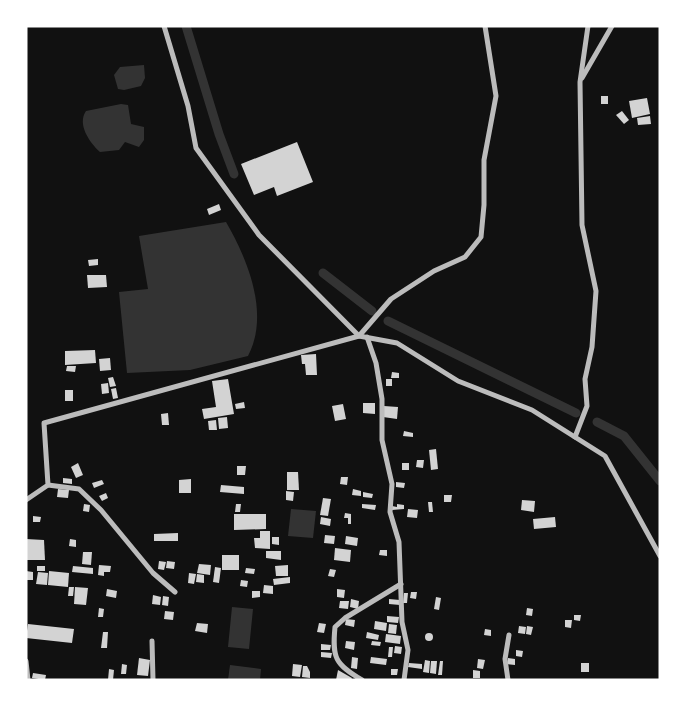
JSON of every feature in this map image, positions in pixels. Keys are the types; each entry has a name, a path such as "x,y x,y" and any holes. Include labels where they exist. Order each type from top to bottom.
{"street":[{"path":"164,26 188,106 196,148 259,235 359,336"},
{"path":"359,336 391,299 434,271 465,257 481,238 484,205 484,160 496,96 484,26"},
{"path":"575,437 587,406 585,379 592,347 596,291 582,226 580,82 588,26"},
{"path":"580,82 612,26"},
{"path":"48,485 44,423 359,336 367,336 397,343 458,381 532,410 605,456 660,556"},
{"path":"367,336 376,363 382,399 382,440 392,484 390,512 399,542 402,622 408,650 404,680"},
{"path":"26,500 48,485 79,489 101,510 153,573 175,592"},
{"path":"362,680 341,668 333,648 335,627 345,618 401,584"},
{"path":"508,680 505,659 509,635"},
{"path":"152,641 153,680"},
{"path":"26,661 28,680"}],"shaded area":[{"path":"144,65 145,78 141,86 124,90 118,89 114,75 120,67"},
{"path":"121,104 128,105 131,124 144,127 144,140 139,147 125,142 119,150 100,152 86,133 83,121 86,111"},
{"path":"226,222 242,253 254,287 257,305 257,323 254,340 248,356 190,370 127,373 119,292 148,289 139,236"},
{"path":"291,509 316,511 313,538 288,536"},
{"path":"232,607 253,609 249,649 228,647"},
{"path":"230,665 261,669 260,680 228,680"}],"building":[{"path":"601,96 608,96 608,104 601,104"},
{"path":"647,98 650,114 632,118 629,101"},
{"path":"622,111 629,120 624,124 616,115"},
{"path":"650,116 651,124 638,125 637,118"},
{"path":"297,142 313,182 277,196 274,187 254,195 241,164"},
{"path":"219,204 221,210 209,215 207,209"},
{"path":"98,259 98,265 89,266 88,260"},
{"path":"87,275 106,275 107,287 88,288"},
{"path":"95,350 96,363 65,365 65,351"},
{"path":"316,354 317,375 306,375 305,364 302,364 301,355"},
{"path":"110,358 111,370 100,371 99,359"},
{"path":"67,366 76,366 75,372 66,371"},
{"path":"392,372 399,373 399,378 391,378"},
{"path":"113,377 116,386 110,387 108,378"},
{"path":"228,379 234,414 204,419 202,409 216,407 212,381"},
{"path":"386,379 392,379 392,386 386,386"},
{"path":"108,383 109,393 102,394 101,384"},
{"path":"116,388 118,398 113,399 111,389"},
{"path":"65,390 73,390 73,401 65,401"},
{"path":"244,402 245,408 236,409 235,404"},
{"path":"363,403 375,403 375,414 363,413"},
{"path":"343,404 346,419 335,421 332,406"},
{"path":"384,406 398,407 397,419 383,417"},
{"path":"168,413 169,425 162,425 161,414"},
{"path":"227,417 228,428 219,429 218,418"},
{"path":"216,420 217,430 209,430 208,421"},
{"path":"404,431 413,433 413,437 403,436"},
{"path":"436,449 438,469 431,470 429,450"},
{"path":"417,460 424,460 423,468 416,467"},
{"path":"78,463 83,475 76,478 71,467"},
{"path":"402,463 409,463 409,470 402,470"},
{"path":"237,466 246,466 245,475 237,475"},
{"path":"287,472 298,472 299,490 287,490"},
{"path":"341,477 348,477 347,485 340,484"},
{"path":"63,478 72,479 72,484 63,483"},
{"path":"191,479 191,493 179,493 179,480"},
{"path":"102,480 104,484 94,488 92,483"},
{"path":"396,482 405,483 404,488 396,487"},
{"path":"221,485 244,487 244,494 220,492"},
{"path":"58,489 69,490 68,498 57,497"},
{"path":"353,489 361,491 361,496 352,495"},
{"path":"286,491 294,492 293,501 286,500"},
{"path":"363,492 373,494 372,498 363,497"},
{"path":"106,493 108,498 102,501 99,496"},
{"path":"444,495 452,495 451,502 444,502"},
{"path":"323,498 331,499 328,516 320,515"},
{"path":"522,500 535,501 534,512 521,510"},
{"path":"428,502 432,502 433,512 429,512"},
{"path":"84,504 90,505 89,512 83,511"},
{"path":"236,504 241,504 240,512 235,512"},
{"path":"362,504 376,505 375,510 362,508"},
{"path":"397,504 404,505 404,509 392,510 392,506 397,507"},
{"path":"408,509 418,510 417,518 407,517"},
{"path":"345,513 351,514 351,524 348,524 348,518 344,518"},
{"path":"234,514 266,514 266,529 234,530"},
{"path":"33,516 41,517 40,522 33,522"},
{"path":"321,517 331,519 330,526 320,524"},
{"path":"555,517 556,527 534,529 533,519"},
{"path":"260,531 270,531 270,549 255,548 254,538 260,538"},
{"path":"178,533 178,541 154,541 154,534"},
{"path":"325,535 335,536 334,544 324,543"},
{"path":"346,536 358,538 357,546 345,544"},
{"path":"272,537 279,537 279,545 272,544"},
{"path":"26,539 44,540 45,560 26,560"},
{"path":"70,539 76,540 76,547 69,546"},
{"path":"335,548 351,550 350,562 334,560"},
{"path":"380,550 387,550 387,556 379,555"},
{"path":"266,551 281,551 281,560 266,558"},
{"path":"83,552 92,552 91,565 82,564"},
{"path":"222,555 239,555 239,570 222,570"},
{"path":"159,561 166,562 164,570 158,569"},
{"path":"167,561 175,562 174,569 166,568"},
{"path":"199,564 211,565 210,575 197,573"},
{"path":"99,565 111,566 110,572 104,572 104,576 98,575"},
{"path":"288,565 288,576 276,576 275,566"},
{"path":"37,566 45,566 45,571 37,571"},
{"path":"73,566 93,568 93,574 72,572"},
{"path":"215,567 221,568 219,583 213,582"},
{"path":"246,568 255,569 254,574 245,573"},
{"path":"330,569 336,570 334,577 328,576"},
{"path":"26,571 33,572 33,580 26,580"},
{"path":"49,571 69,573 68,587 48,585"},
{"path":"38,572 48,573 47,585 36,584"},
{"path":"189,573 196,574 194,584 188,583"},
{"path":"197,574 204,575 204,583 196,582"},
{"path":"290,577 290,583 274,585 273,579"},
{"path":"241,580 248,581 247,587 240,586"},
{"path":"264,585 273,586 273,594 263,593"},
{"path":"69,587 74,587 73,596 68,596"},
{"path":"75,587 88,588 86,605 74,604"},
{"path":"107,589 117,591 116,598 106,596"},
{"path":"337,589 345,590 344,598 337,597"},
{"path":"252,591 260,591 260,597 252,598"},
{"path":"411,592 417,592 416,599 410,598"},
{"path":"404,593 408,593 407,603 403,603"},
{"path":"153,595 161,597 160,605 152,604"},
{"path":"163,596 169,597 168,606 162,605"},
{"path":"436,597 441,598 439,610 434,609"},
{"path":"351,599 359,601 358,609 350,607"},
{"path":"389,599 400,600 400,605 389,604"},
{"path":"340,601 349,601 348,609 339,608"},
{"path":"99,608 104,609 103,617 98,617"},
{"path":"527,608 533,609 532,616 526,615"},
{"path":"165,611 174,612 173,620 164,619"},
{"path":"574,615 581,615 580,621 574,620"},
{"path":"387,616 399,617 398,623 387,622"},
{"path":"346,619 355,620 354,627 345,625"},
{"path":"565,620 572,620 571,628 565,627"},
{"path":"375,621 387,623 386,631 374,629"},
{"path":"197,623 208,624 207,633 195,631"},
{"path":"319,623 326,624 324,633 317,632"},
{"path":"28,624 74,629 72,643 26,638"},
{"path":"389,624 397,625 396,634 388,633"},
{"path":"519,626 526,627 525,634 518,633"},
{"path":"527,626 533,627 531,635 526,634"},
{"path":"485,629 491,630 491,636 484,635"},
{"path":"103,632 108,632 107,648 101,648"},
{"path":"367,632 379,635 378,640 366,638"},
{"path":"429,633 433,637 429,641 425,637"},
{"path":"386,634 401,636 400,644 385,642"},
{"path":"346,641 355,642 354,650 345,648"},
{"path":"372,641 381,642 380,646 371,645"},
{"path":"321,644 331,645 330,650 321,650"},
{"path":"395,646 402,647 401,654 394,653"},
{"path":"389,647 393,647 392,657 388,657"},
{"path":"516,650 523,651 522,657 516,656"},
{"path":"321,652 332,653 331,658 321,657"},
{"path":"352,657 358,658 357,669 351,668"},
{"path":"371,657 387,659 386,665 370,663"},
{"path":"139,658 150,660 148,676 137,675"},
{"path":"508,658 515,659 515,665 507,664"},
{"path":"478,659 485,660 483,669 477,668"},
{"path":"425,660 430,661 429,673 423,672"},
{"path":"431,661 437,661 436,674 430,673"},
{"path":"440,661 443,661 442,675 438,675"},
{"path":"409,663 422,664 422,669 408,667"},
{"path":"581,663 589,663 589,672 581,672"},
{"path":"122,664 127,665 126,674 121,674"},
{"path":"293,664 302,665 300,677 292,676"},
{"path":"303,666 307,666 310,678 302,677"},
{"path":"109,669 114,670 113,680 108,680"},
{"path":"391,669 398,669 397,675 391,675"},
{"path":"338,670 352,678 351,680 336,680"},
{"path":"473,670 480,671 480,678 473,678"},
{"path":"33,673 46,675 45,680 32,678"}],"waterway":[{"path":"186,26 219,134 234,174"},
{"path":"323,273 372,311"},
{"path":"388,321 576,413"},
{"path":"597,422 624,436 660,481"}]}
